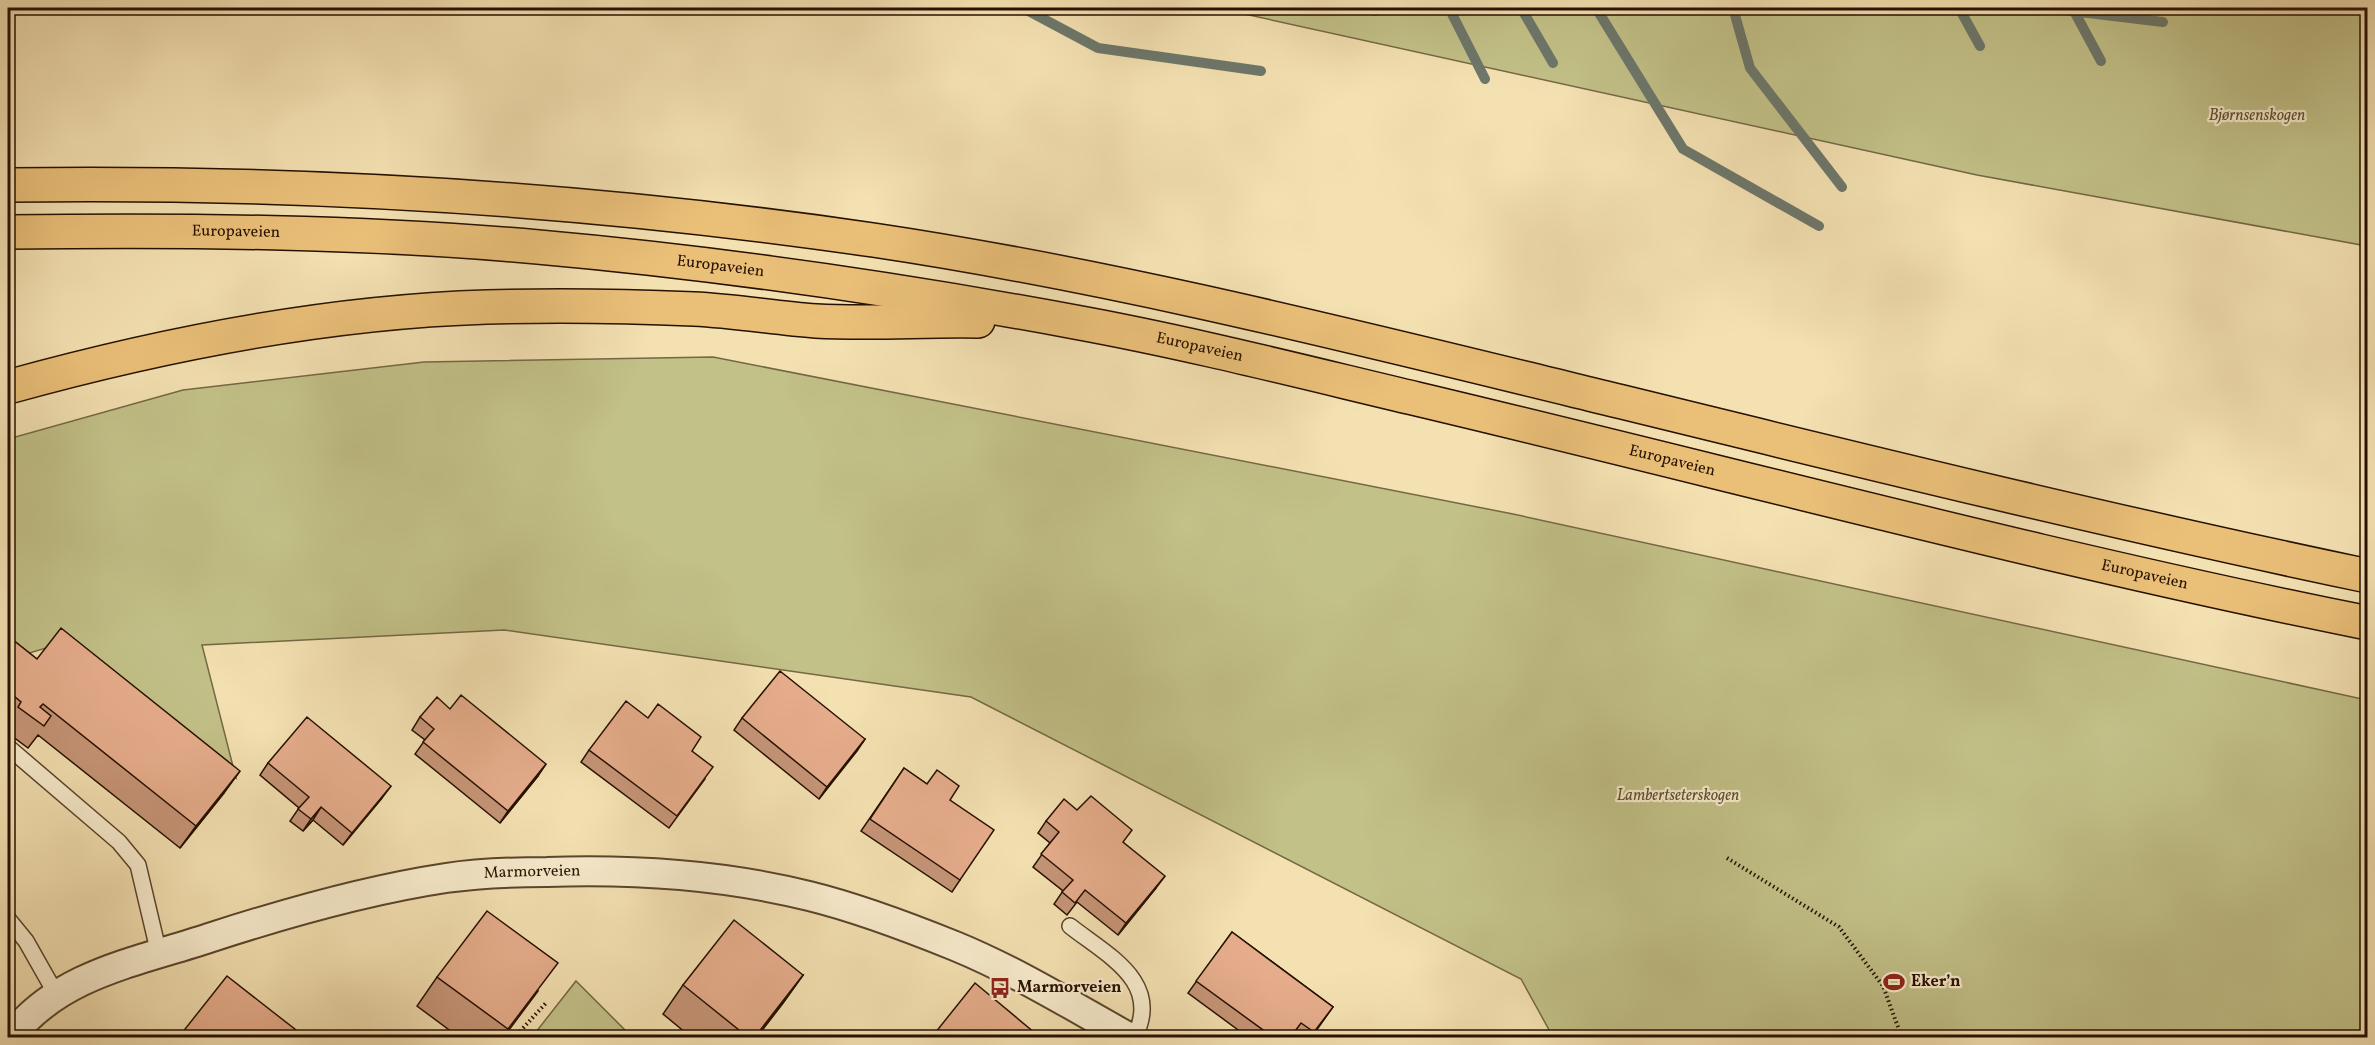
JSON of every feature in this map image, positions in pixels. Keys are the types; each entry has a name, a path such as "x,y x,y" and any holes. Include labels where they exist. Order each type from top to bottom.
{"highway":[{"path":"8,173 76,184"},
{"path":"8,185 284,187 507,198 673,215 877,241 1084,278 1313,327 2104,518 2367,576"},
{"name":"Europaveien","path":"8,231 182,230 286,233 535,247 764,271 1081,323 1271,364 2079,559 2367,623"},
{"path":"8,387 66,371 266,330 333,320 435,310 588,306 695,309 817,321 1081,323"}],"street":[{"name":"Marmorveien","path":"10,1038 24,1018 56,994 94,974 294,912 392,888 447,878 503,873 580,871 667,874 770,887 859,910 956,946 1020,975 1132,1038"}],"lane":[{"path":"8,747 119,842 138,865 159,954"},
{"path":"8,919 27,941 56,994"},
{"name":"Marmorveien","path":"1070,926 1132,975 1144,1004 1141,1024 1132,1038"}],"path":[{"path":"1727,858 1839,927 1883,986 1902,1038"},
{"path":"514,1038 546,1003"}],"green space":[{"name":"Bjørnsenskogen","path":"1217,8 2367,8 2367,246 1977,175"},
{"name":"Lambertseterskogen","path":"713,357 1513,514 2367,700 2367,1037 1553,1037 1521,979 971,697 504,630 202,645 236,778 49,647 23,655 8,646 8,439 183,390 424,362"},
{"path":"576,981 632,1037 532,1037"}],"building":[{"path":"61,628 240,771 196,826 43,704 40,707 51,716 44,726 18,707 21,702 8,691 8,636 37,659"},
{"path":"780,671 865,739 827,787 742,718"},
{"path":"461,695 546,764 508,811 423,742 434,729 420,717 437,697 450,709"},
{"path":"626,701 648,718 658,704 701,737 692,751 713,767 677,816 589,750"},
{"path":"307,717 391,786 352,833 321,807 311,819 298,809 309,797 268,763"},
{"path":"904,768 927,784 937,770 959,786 950,800 994,830 960,880 870,819"},
{"path":"1091,796 1132,830 1123,842 1165,876 1126,923 1085,890 1075,903 1062,892 1073,880 1041,854 1059,832 1046,821 1064,799 1077,810"},
{"path":"487,911 558,963 508,1029 437,977"},
{"path":"734,920 803,975 754,1038 749,1038 683,985"},
{"path":"1232,932 1333,1007 1314,1032 1301,1023 1290,1038 1274,1038 1196,981"},
{"path":"227,976 296,1030 290,1038 178,1038"},
{"path":"975,983 1041,1038 931,1038"}],"waterway":[{"path":"1023,8 1098,48 1261,71"},
{"path":"1449,8 1485,79"},
{"path":"1521,8 1553,63"},
{"path":"1596,8 1683,149 1819,226"},
{"path":"1733,8 1750,68 1842,187"},
{"path":"1959,8 1980,46"},
{"path":"2047,8 2163,22"},
{"path":"2074,11 2101,61"}],"place":[{"name":"Eker’n","path":"1894,982"},
{"name":"Marmorveien","path":"1000,988"}]}
